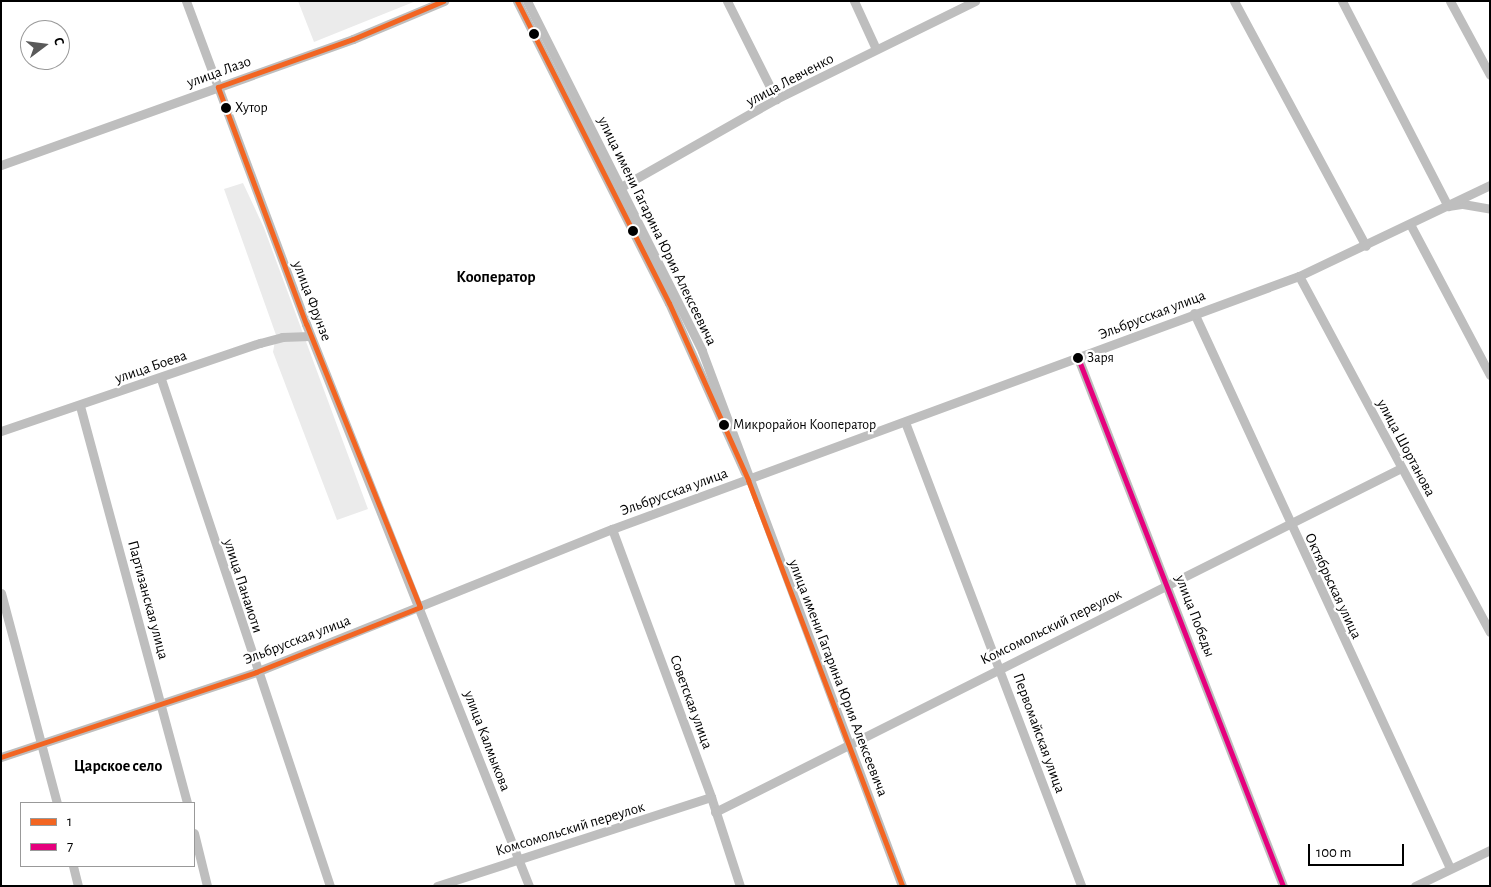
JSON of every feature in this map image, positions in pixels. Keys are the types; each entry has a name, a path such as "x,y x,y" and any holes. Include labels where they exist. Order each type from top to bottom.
{"street":[{"name":"улица Фрунзе","path":"186,1 310,336 420,607"},
{"name":"улица Лазо","path":"1,165 353,39 444,1"},
{"name":"улица имени Гагарина Юрия Алексеевича","path":"517,1 669,303 748,480 902,886"},
{"name":"улица имени Гагарина Юрия Алексеевича","path":"527,1 702,352 744,460 748,480"},
{"path":"727,1 776,99"},
{"path":"854,1 876,49"},
{"path":"1234,1 1366,246"},
{"path":"1342,1 1448,206 1463,204 1490,209"},
{"path":"1450,1 1490,75"},
{"name":"улица Левченко","path":"621,187 776,99 972,2"},
{"name":"Эльбрусская улица","path":"1,757 256,672 612,529 1299,276 1366,246 1490,185"},
{"path":"1410,224 1490,375"},
{"name":"улица Шортанова","path":"1299,276 1490,632"},
{"name":"Октябрьская улица","path":"1194,314 1288,524 1450,868"},
{"name":"улица Боева","path":"1,431 161,379 260,343 282,337 310,336"},
{"name":"улица Победы","path":"1078,358 1168,584 1283,886"},
{"name":"улица Панаиоти","path":"161,379 256,672 330,886"},
{"name":"Партизанская улица","path":"80,406 163,704 187,802"},
{"name":"Первомайская улица","path":"905,422 1000,668 1081,886"},
{"name":"Комсомольский переулок","path":"715,812 1401,468"},
{"name":"Советская улица","path":"612,529 711,797 740,886"},
{"path":"1,593 57,802"},
{"name":"улица Калмыкова","path":"420,607 529,886"},
{"name":"Комсомольский переулок","path":"437,886 711,797"},
{"path":"195,836 207,886"},
{"path":"1415,886 1490,850"},
{"path":"73,867 78,886"}],"shaded area":[{"path":"298,1 416,1 314,42"},
{"path":"243,183 264,228 368,509 337,520 273,352 276,335 224,189"}],"transit line":[{"name":"1","path":"218,87 353,39 443,1"},
{"name":"1","path":"517,1 669,303 748,480 902,886"},
{"name":"1","path":"1,757 256,672 420,607 306,324 218,87"},
{"name":"7","path":"1078,358 1283,886"}],"place":[{"name":"Хутор","path":"226,108"},
{"name":"Заря","path":"1078,358"},
{"name":"Микрорайон Кооператор","path":"724,425"}],"district":[{"name":"Кооператор","path":"496,277"},
{"name":"Царское село","path":"118,766"}]}
